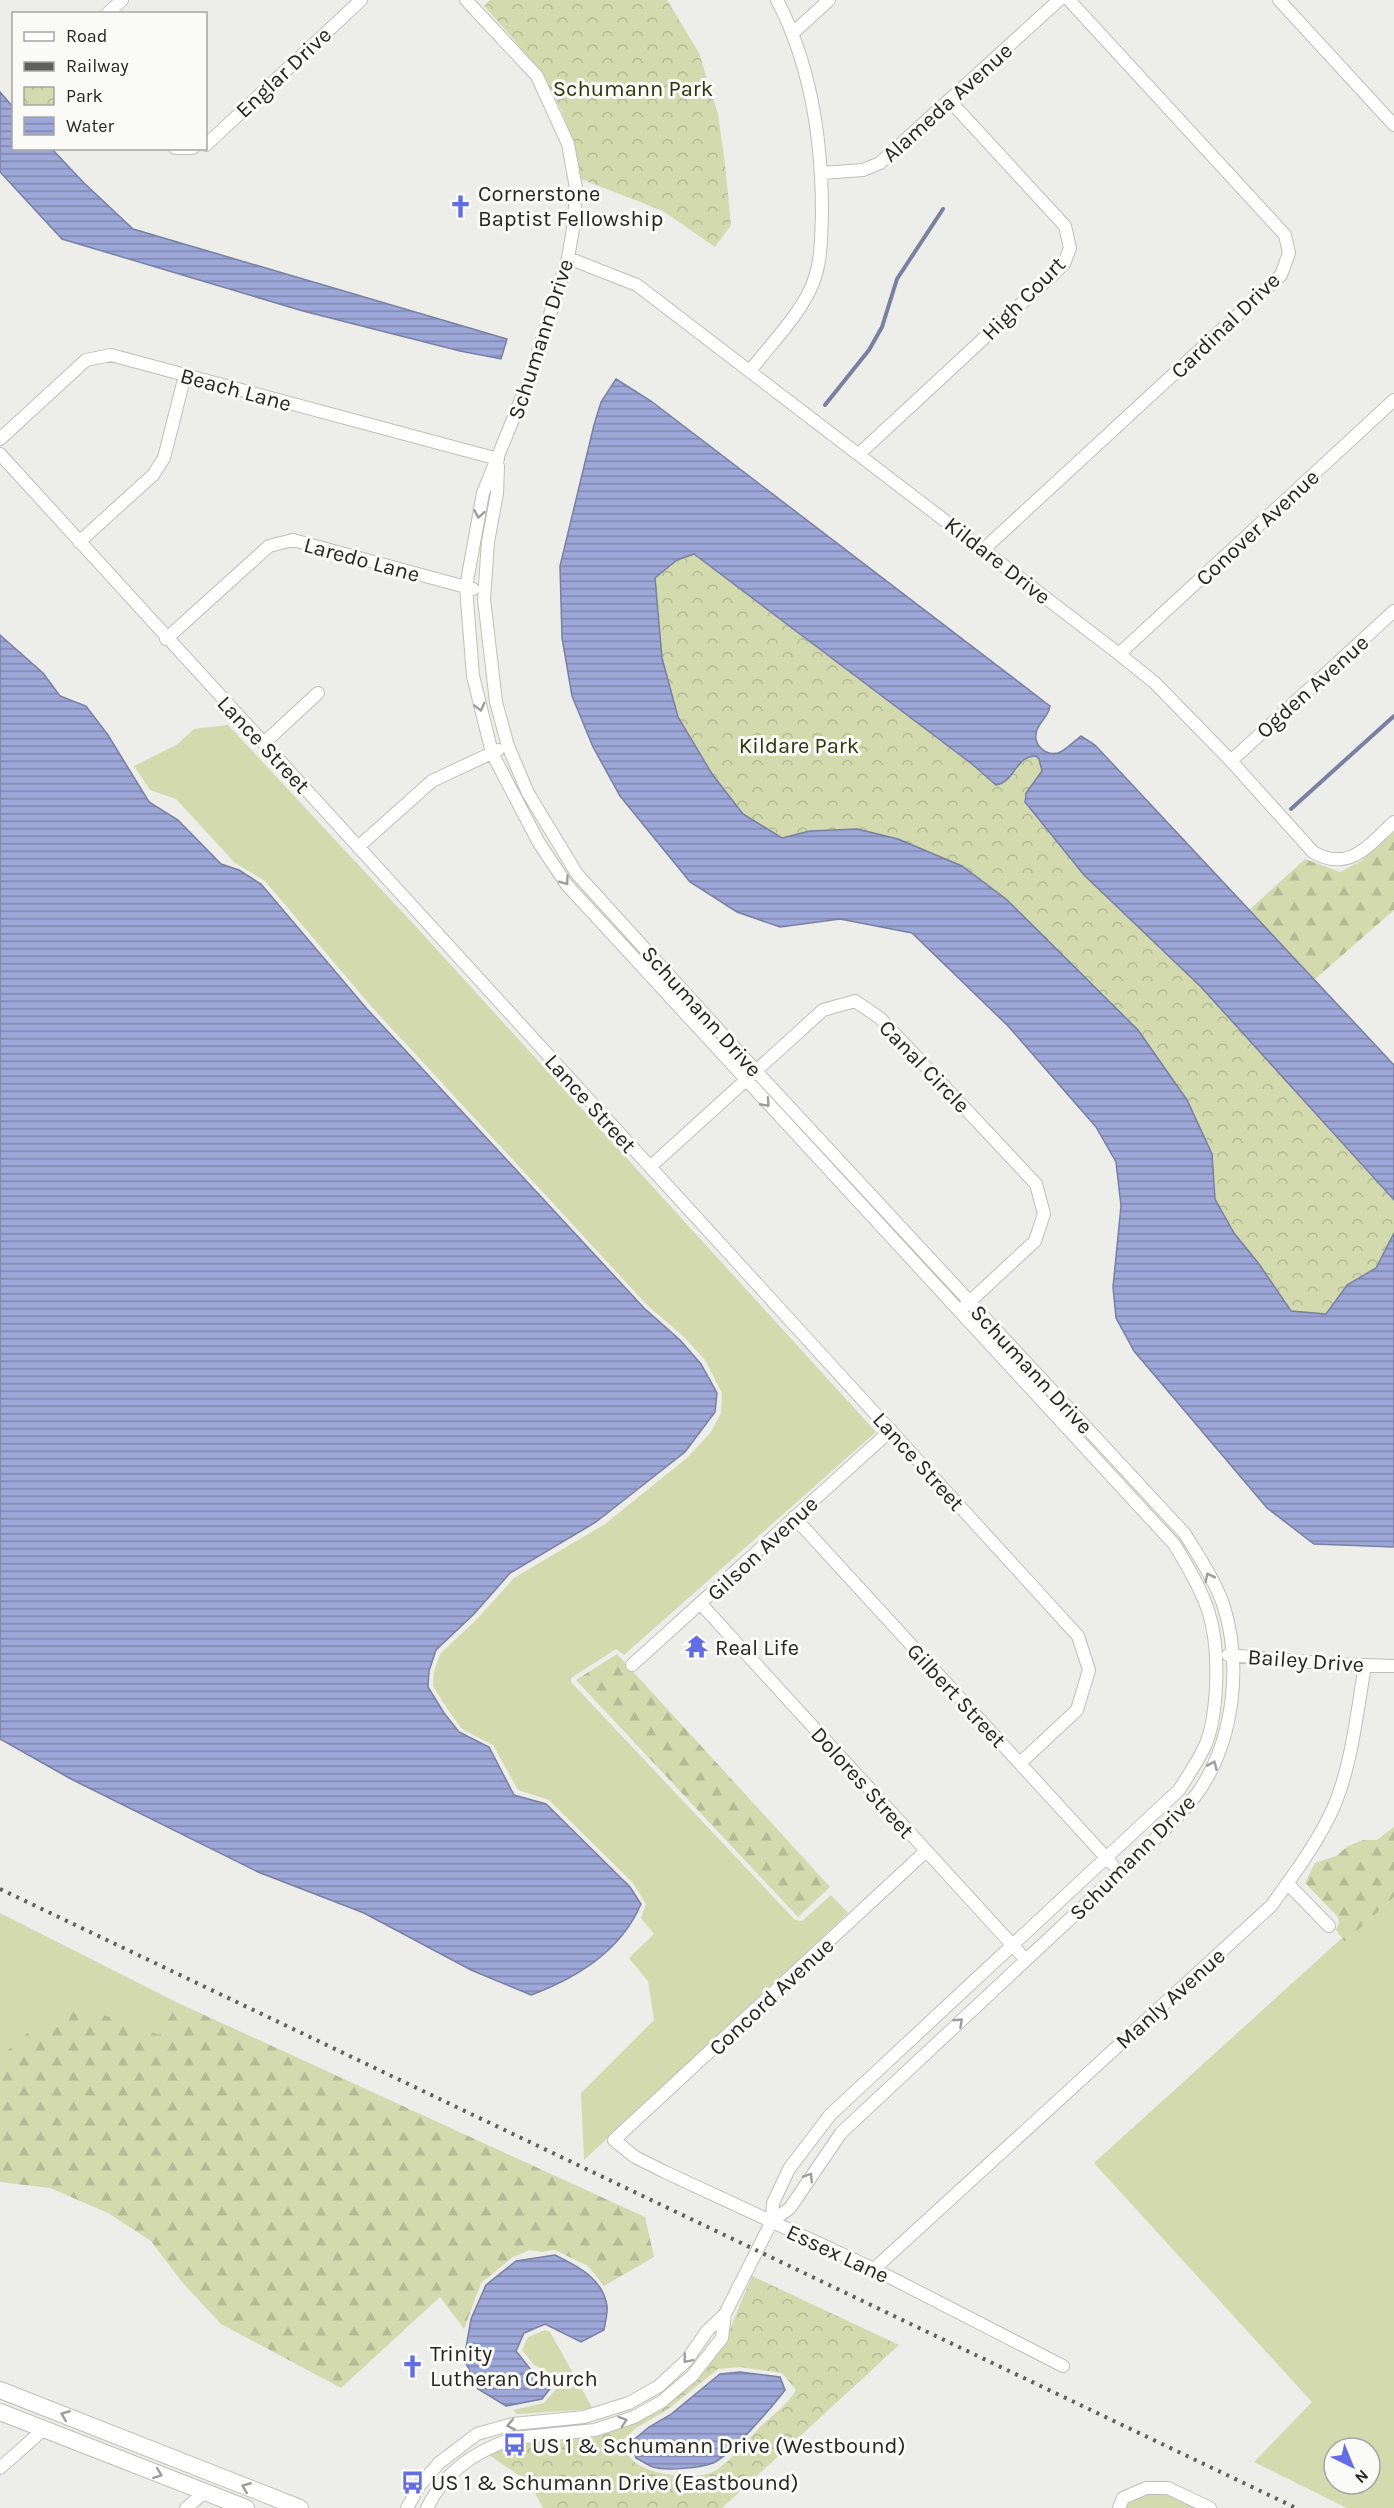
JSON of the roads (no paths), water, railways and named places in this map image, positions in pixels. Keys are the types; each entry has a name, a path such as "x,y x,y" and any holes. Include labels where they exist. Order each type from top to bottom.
{"main road":[{"path":"0,2390 300,2508"},
{"path":"0,2412 246,2508"}],"street":[{"path":"110,12 122,0"},
{"name":"Englar Drive","path":"207,144 361,0"},
{"name":"Schumann Drive","path":"427,2508 434,2492 453,2471 484,2451 504,2442 526,2437 595,2430 634,2417 661,2402 692,2376 722,2338 725,2314 772,2221 773,2203 789,2169 830,2115 1108,1859 1179,1790 1205,1745 1215,1706 1217,1654 1212,1618 1196,1579 1174,1544 567,885 539,843 492,753 473,676 466,587 483,493 529,380 568,258 574,223 576,188 568,144 537,76 466,0"},
{"path":"750,371 804,301 815,278 821,247 822,173 816,119 793,33 777,0"},
{"path":"793,33 829,0"},
{"name":"Alameda Avenue","path":"822,173 872,168 950,101 1059,0"},
{"name":"Cardinal Drive","path":"984,549 1281,275 1289,253 1285,235 1069,0"},
{"path":"1279,0 1394,125"},
{"name":"High Court","path":"859,454 1064,264 1070,248 1065,226 950,101"},
{"name":"Kildare Drive","path":"568,258 637,285 1119,654 1155,683 1230,761 1309,849 1325,858 1338,860 1352,857 1366,848 1394,822"},
{"name":"Beach Lane","path":"0,439 86,360 111,355 498,459"},
{"path":"79,542 159,467 164,458 185,375"},
{"name":"Conover Avenue","path":"1119,654 1394,400"},
{"name":"Lance Street","path":"0,454 166,639 264,743 1078,1636 1089,1670 1077,1710 1020,1763"},
{"name":"Schumann Drive","path":"498,459 497,493 488,542 484,592 488,646 496,702 508,746 528,793 577,874 756,1071 1185,1534 1223,1606 1234,1656 1230,1707 1214,1764 1198,1791 1183,1810 1120,1872 845,2129 815,2168 790,2208 772,2221"},
{"name":"Laredo Lane","path":"166,639 269,546 293,540 484,592"},
{"name":"Ogden Avenue","path":"1230,761 1394,611"},
{"path":"264,743 318,693"},
{"path":"358,848 432,781 508,746"},
{"name":"Canal Circle","path":"650,1167 823,1010 855,1001 880,1018 1036,1184 1044,1214 1035,1241 958,1312"},
{"name":"Gilson Avenue","path":"633,1665 891,1430"},
{"name":"Gilbert Street","path":"794,1517 1120,1872"},
{"name":"Dolores Street","path":"701,1604 1026,1960"},
{"name":"Bailey Drive","path":"1217,1654 1394,1666"},
{"name":"Manly Avenue","path":"874,2269 1271,1906 1310,1852 1331,1815 1349,1758 1365,1665"},
{"name":"Concord Avenue","path":"614,2140 926,1851"},
{"path":"1287,1883 1329,1926"},
{"path":"920,2032 934,2045"},
{"path":"830,2115 845,2129"},
{"name":"Essex Lane","path":"614,2140 635,2157 664,2172 874,2269 1063,2366"},
{"name":"Schumann Drive","path":"407,2508 419,2486 439,2463 477,2434 513,2424 584,2417 629,2403 659,2386 687,2360 707,2331 725,2314"},
{"path":"0,2468 44,2429"},
{"path":"1119,2508 1123,2498 1146,2488 1168,2488 1210,2508"},
{"path":"186,2508 205,2492"}],"water":[{"path":"0,92 12,106 12,150 53,150 133,229 507,339 501,359 460,351 303,311 62,239 0,172"},
{"path":"616,379 651,401 1050,706 1036,735 1040,748 1058,753 1081,736 1095,745 1394,1065 1394,1200 1201,987 1084,875 1025,802 1026,793 1042,771 1036,756 1024,760 1007,779 996,785 972,764 694,554 677,560 655,578 662,658 678,717 712,774 743,814 782,838 810,831 857,829 898,839 962,866 1006,899 1138,1030 1187,1100 1212,1154 1215,1199 1234,1233 1259,1264 1291,1311 1326,1314 1347,1285 1376,1268 1394,1233 1394,1547 1314,1544 1267,1508 1134,1351 1116,1318 1113,1287 1121,1206 1116,1162 1096,1127 1008,1026 912,933 840,919 780,927 737,912 690,882 620,796 593,747 572,696 562,638 560,566 594,425 601,402"},
{"path":"0,635 43,673 60,696 86,706 108,735 149,802 178,820 221,864 239,870 261,884 367,1009 644,1308 680,1340 701,1364 717,1393 715,1412 685,1452 596,1522 510,1573 474,1614 436,1650 429,1671 428,1687 444,1713 459,1732 489,1747 514,1795 546,1804 630,1887 641,1904 622,1936 596,1961 565,1980 531,1995 471,1970 364,1913 258,1872 71,1779 0,1739"},
{"path":"555,2255 595,2280 605,2296 607,2306 604,2330 581,2342 545,2324 524,2333 516,2351 531,2370 556,2381 542,2399 506,2406 478,2389 464,2359 471,2319 486,2285 516,2261"},
{"path":"740,2372 780,2377 785,2390 730,2451 713,2463 683,2468 653,2467 636,2458 631,2442 649,2427 670,2415 720,2374"}],"waterway":[{"path":"825,405 869,350 882,327 897,279 943,209"},
{"path":"1291,809 1394,716"}],"railway":[{"path":"0,1889 1296,2508"}],"place":[{"name":"Cornerstone Baptist Fellowship","path":"460,206"},
{"name":"Real Life","path":"697,1647"},
{"name":"Trinity Lutheran Church","path":"412,2366"},
{"name":"US 1 & Schumann Drive (Westbound)","path":"514,2445"},
{"name":"US 1 & Schumann Drive (Eastbound)","path":"413,2482"}],"park label":[{"name":"Schumann Park","path":"633,88"},
{"name":"Kildare Park","path":"799,745"}]}
